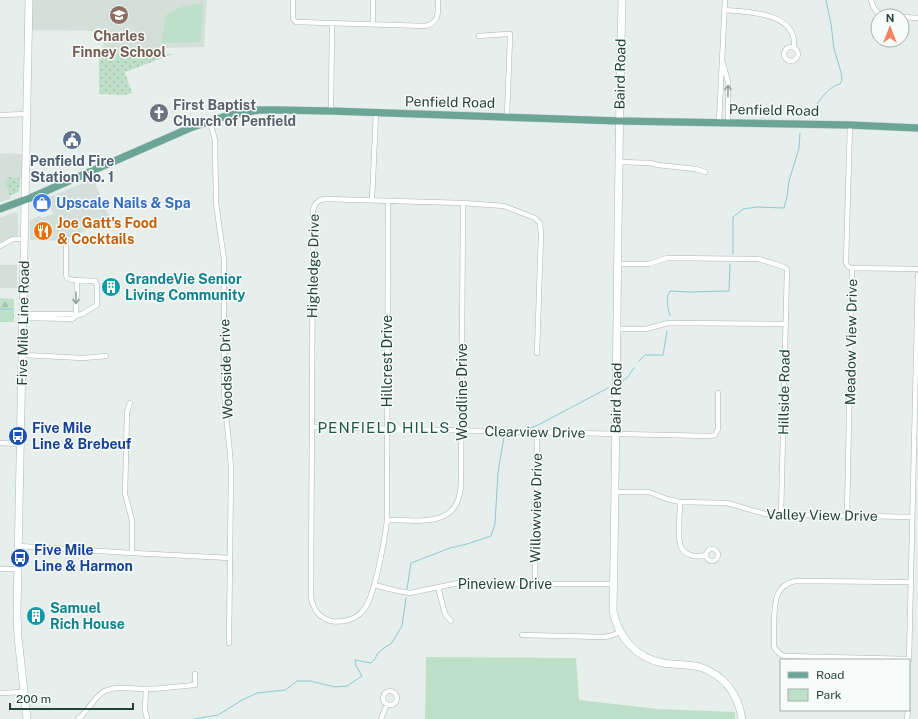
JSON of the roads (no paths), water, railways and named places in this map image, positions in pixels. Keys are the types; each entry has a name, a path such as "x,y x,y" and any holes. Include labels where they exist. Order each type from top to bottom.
{"main road":[{"name":"Penfield Road","path":"0,210 190,128 234,114 259,110 918,128"}],"street":[{"name":"Five Mile Line Road","path":"27,719 19,647 17,613 29,0"},
{"path":"293,0 293,20 296,22 425,26 434,22 437,17 438,0"},
{"path":"373,0 373,24"},
{"name":"Baird Road","path":"622,0 619,120 616,492 613,611 615,621 620,632 632,648 644,657 662,663 699,667 708,670 722,680 733,692 739,705 742,719"},
{"path":"719,122 725,0"},
{"path":"724,10 751,12 778,20 786,25 793,34 795,41 794,47"},
{"path":"332,24 332,111"},
{"path":"479,36 510,34 507,116"},
{"path":"722,60 728,82 728,122"},
{"path":"372,200 376,113"},
{"path":"0,115 27,114"},
{"name":"Woodside Drive","path":"210,121 215,140 216,203 224,267 224,388 231,453 229,643"},
{"name":"Meadow View Drive","path":"847,516 852,268 848,266 846,261 850,125"},
{"path":"619,162 650,163 696,169 705,172"},
{"name":"Highledge Drive","path":"341,622 335,622 321,617 312,604 311,597 313,219 314,207 318,201 325,198 504,206 533,216 539,221 541,235 537,352"},
{"name":"Hillcrest Drive","path":"341,622 351,620 358,616 363,611 369,600 384,544 387,520 388,201"},
{"name":"Woodline Drive","path":"387,520 437,519 447,514 454,508 460,496 463,204"},
{"path":"24,316 32,318 72,319 96,305 97,283 93,280 70,280 67,278 66,238"},
{"path":"0,246 10,240 24,239"},
{"name":"Hillside Road","path":"618,264 650,264 667,258 759,259 786,270 782,515"},
{"path":"852,268 918,269"},
{"path":"911,582 795,580 790,582 781,588 775,604 774,647 776,651 784,656 909,659 911,582 912,517 918,275"},
{"path":"76,316 77,280"},
{"path":"617,329 646,329 668,323 786,324"},
{"path":"22,355 83,358 106,356"},
{"name":"Clearview Drive","path":"312,427 713,436 717,433 718,429 718,393"},
{"path":"130,404 127,412 125,494 132,520 132,553"},
{"name":"Willowview Drive","path":"535,584 537,432"},
{"path":"0,443 21,444"},
{"name":"Valley View Drive","path":"616,492 649,492 680,502 735,504 758,513 765,514 912,517"},
{"path":"680,502 679,541 682,549 692,556 706,555"},
{"path":"18,546 230,558"},
{"path":"0,569 18,569"},
{"name":"Pineview Drive","path":"374,585 410,593 463,582 613,584"},
{"path":"438,587 445,614 450,620"},
{"path":"522,635 604,637 620,632"},
{"path":"78,719 104,691 116,688 146,689 195,685 195,674"},
{"path":"146,689 145,710 147,719"},
{"path":"0,693 24,692"},
{"path":"381,719 387,704"}],"waterway":[{"path":"810,115 827,92 831,88 840,84 842,80 834,49 826,0"},
{"path":"733,254 733,217 743,209 757,207 784,208 789,181 799,148 800,133"},
{"path":"670,316 667,300 670,291 729,291 730,264"},
{"path":"0,309 13,309"},
{"path":"639,361 645,355 663,355 667,331"},
{"path":"620,382 627,378 634,368"},
{"path":"528,429 608,388"},
{"path":"407,589 411,563 450,548 491,536 495,524 498,472 504,437 507,436"},
{"path":"194,719 218,715 242,700 257,693 285,690 297,681 310,681 335,687 347,686 362,676 356,666 355,660 371,663 377,654 391,644 402,626 406,598"}],"place":[{"name":"Charles Finney School","path":"119,15"},
{"name":"First Baptist Church of Penfield","path":"159,113"},
{"name":"Penfield Fire Station No. 1","path":"72,140"},
{"name":"Upscale Nails & Spa","path":"42,203"},
{"name":"Joe Gatt's Food & Cocktails","path":"43,231"},
{"name":"GrandeVie Senior Living Community","path":"111,287"},
{"name":"Five Mile Line & Brebeuf","path":"18,436"},
{"name":"Five Mile Line & Harmon","path":"20,558"},
{"name":"Samuel Rich House","path":"36,616"}],"district":[{"name":"PENFIELD HILLS","path":"384,427"}]}
